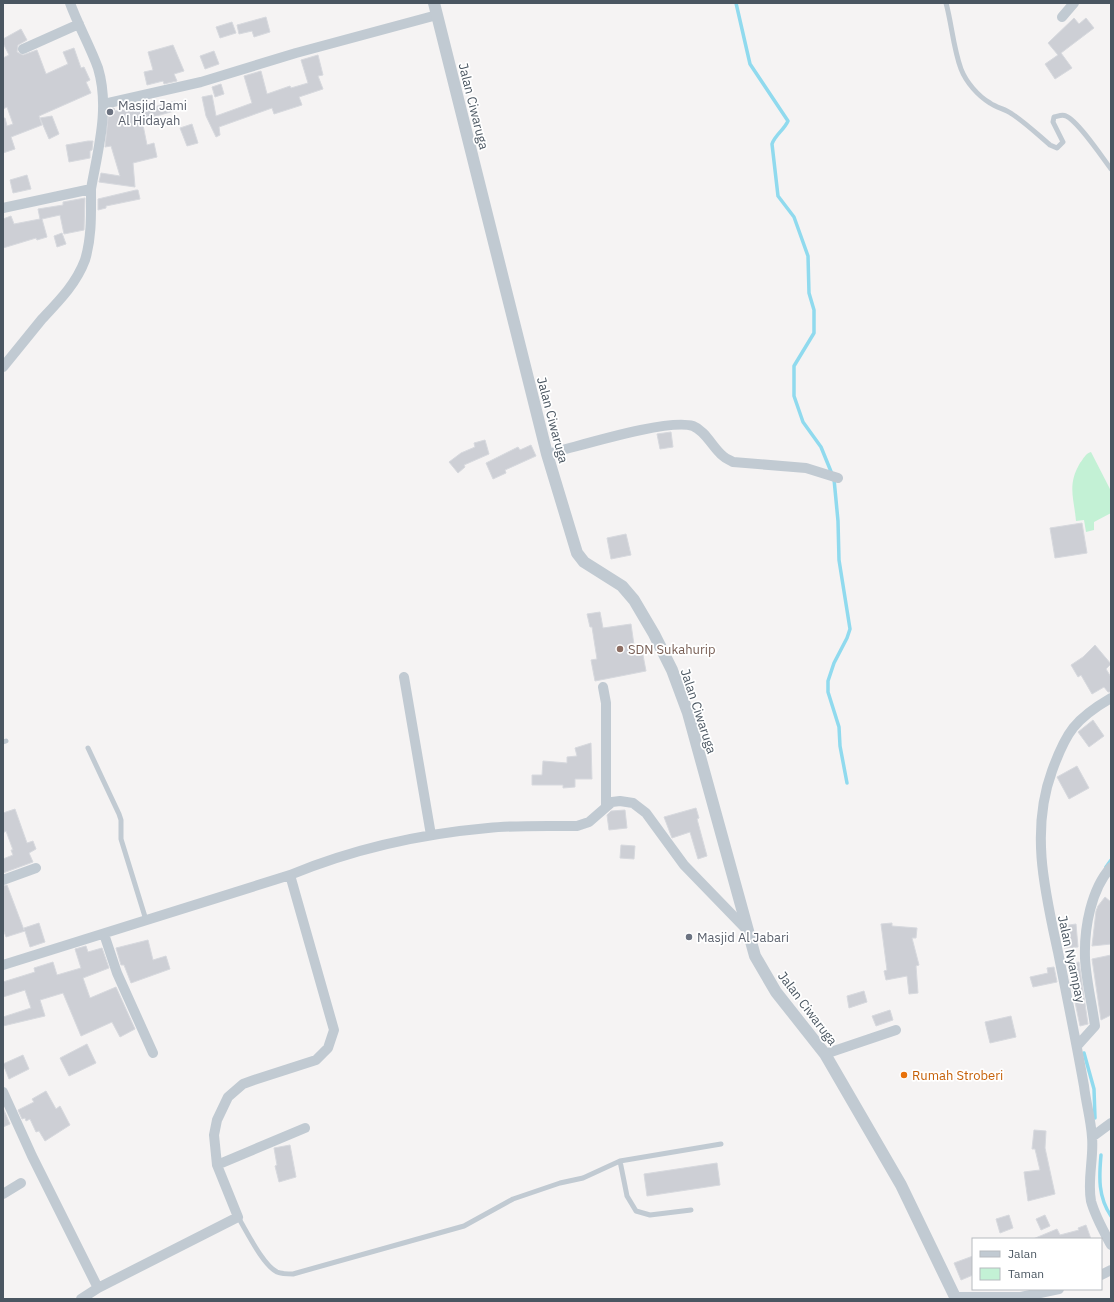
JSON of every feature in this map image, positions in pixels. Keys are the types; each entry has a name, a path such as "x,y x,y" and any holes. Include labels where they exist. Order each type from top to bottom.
{"street":[{"path":"3,367 22,343 64,296 77,277 85,259 90,237 92,218 91,190 102,132 104,104 97,68 70,3"},
{"name":"Jalan Ciwaruga","path":"434,3 547,454 577,553 584,562 622,586 634,600 654,634 672,670 688,713 754,956 776,992 825,1054 901,1185 956,1298"},
{"path":"1062,17 1074,3"},
{"path":"104,104 201,82 296,53 437,15"},
{"path":"23,49 79,24"},
{"path":"3,208 91,190"},
{"path":"547,454 627,434 679,424 694,426 701,431 723,457 734,462 806,468 838,478"},
{"path":"404,677 431,835"},
{"path":"603,687 606,703 606,806"},
{"name":"Jalan Nyampay","path":"1111,698 1092,710 1076,724 1061,745 1045,790 1041,817 1040,858 1044,888 1077,1046 1092,1137 1091,1200 1096,1215 1111,1245"},
{"path":"3,964 104,934 290,875 325,860 361,850 431,835 488,828 577,826 589,822 606,806 620,801 633,803 646,813 684,865 746,929"},
{"path":"1077,1046 1095,1026 1085,958 1088,926 1094,897 1103,878 1111,867"},
{"path":"3,880 36,868"},
{"path":"80,1299 98,1288 238,1217 217,1165 214,1135 217,1120 228,1097 249,1082 316,1060 328,1048 334,1030 290,875"},
{"path":"104,934 117,973 153,1053"},
{"path":"825,1054 896,1030"},
{"path":"3,1092 32,1156 98,1288"},
{"path":"1092,1137 1111,1123"},
{"path":"217,1165 305,1128"},
{"path":"3,1194 22,1183"},
{"path":"1102,1274 1111,1270"},
{"path":"956,1298 1021,1297 1054,1290"}],"lane":[{"path":"946,3 951,22 952,38 961,70 968,82 979,94 990,103 1012,113 1056,148 1063,142 1053,122 1054,117 1061,115 1068,117 1076,124 1111,169"},
{"path":"88,748 119,814 121,820 121,839 123,850 146,920"},
{"path":"238,1217 259,1251 274,1269 278,1272 293,1274 464,1226 513,1199 560,1183 583,1178 620,1161 721,1144"},
{"path":"620,1161 627,1196 636,1211 650,1215 691,1210"}],"green space":[{"path":"1091,452 1111,491 1111,513 1094,522 1094,530 1086,532 1084,520 1076,521 1072,485 1080,463 1086,455"}],"building":[{"path":"266,17 270,32 254,37 252,31 239,34 237,25"},
{"path":"1074,18 1079,24 1086,18 1094,28 1061,53 1072,68 1055,79 1045,64 1058,55 1048,43"},
{"path":"232,22 236,33 220,38 216,27"},
{"path":"21,29 27,40 18,45 17,52 23,55 37,50 46,74 68,64 63,52 74,48 81,68 84,67 90,80 86,82 91,93 39,116 42,125 11,137 15,149 3,153 3,118 5,118 7,126 13,124 7,107 3,109 3,58 9,55 3,43 3,39"},
{"path":"173,45 184,71 174,74 177,81 164,84 163,81 147,85 144,72 153,70 148,52"},
{"path":"214,51 219,64 205,69 200,56"},
{"path":"318,55 323,75 318,76 323,89 299,97 302,105 274,114 272,108 219,127 220,135 216,137 206,116 202,97 212,95 216,116 252,103 244,76 261,71 267,94 290,86 291,88 308,83 301,60"},
{"path":"221,84 224,94 215,97 212,87"},
{"path":"175,101 178,110 142,120 147,145 154,143 157,157 133,163 135,187 99,182 101,173 120,176 111,146 105,147 109,109 114,108 115,111 134,106 136,112"},
{"path":"52,116 59,134 49,139 40,118"},
{"path":"192,124 198,143 187,146 180,128"},
{"path":"93,141 92,150 90,151 90,158 69,162 66,145"},
{"path":"27,175 31,189 13,193 10,180"},
{"path":"138,190 140,199 106,206 106,208 98,210 98,199"},
{"path":"85,198 84,230 64,234 60,215 42,219 47,237 37,240 36,238 3,248 3,219 11,216 14,224 40,219 38,209 63,205 63,202"},
{"path":"62,233 66,244 57,247 54,236"},
{"path":"671,432 673,447 660,449 657,434"},
{"path":"485,440 489,454 464,465 465,467 458,473 449,462 461,453 475,447 474,443"},
{"path":"531,445 536,456 505,470 506,473 493,479 486,463 518,447 520,450"},
{"path":"1082,523 1087,553 1055,558 1050,528"},
{"path":"626,534 631,555 611,559 607,538"},
{"path":"600,612 603,628 631,624 635,652 642,650 646,671 595,681 591,660 597,659 592,627 590,627 587,614"},
{"path":"1095,645 1111,664 1106,669 1111,677 1111,692 1108,692 1104,687 1092,694 1081,675 1078,677 1071,665 1083,657"},
{"path":"1093,720 1104,736 1089,747 1078,732"},
{"path":"591,743 592,779 575,779 575,787 563,788 563,785 532,785 532,775 542,775 543,761 567,763 567,757 577,756 575,748"},
{"path":"1077,766 1089,788 1069,799 1057,777"},
{"path":"696,808 699,818 697,819 707,856 698,859 690,832 672,838 664,817"},
{"path":"15,809 27,843 33,841 36,849 29,853 33,862 3,873 3,859 13,855 11,850 13,850 6,831 3,833 3,813"},
{"path":"625,810 627,828 609,830 607,815 611,811"},
{"path":"621,845 635,846 634,859 620,858"},
{"path":"7,885 24,930 24,928 39,923 45,942 30,947 25,931 6,937 3,929 3,886"},
{"path":"1105,897 1111,902 1111,944 1092,946 1096,911"},
{"path":"892,923 892,926 917,928 916,938 912,938 919,965 916,966 918,993 909,994 907,976 886,980 884,971 887,970 881,924"},
{"path":"1076,924 1078,947 1064,948 1062,926"},
{"path":"148,940 153,960 166,956 170,969 131,983 124,965 121,965 116,948"},
{"path":"86,946 88,952 102,948 109,968 83,978 90,998 116,987 135,1029 120,1037 112,1022 81,1036 63,993 40,1000 45,1016 3,1026 3,1017 31,1008 25,990 3,997 3,982 35,972 34,968 53,962 57,975 81,968 75,949"},
{"path":"1111,955 1111,1015 1101,1020 1092,959"},
{"path":"1079,962 1088,1024 1080,1026 1067,964"},
{"path":"1054,967 1057,982 1033,987 1030,977 1048,973 1047,968"},
{"path":"864,991 867,1002 849,1008 847,996"},
{"path":"890,1010 893,1020 876,1026 872,1016"},
{"path":"1011,1016 1016,1037 990,1043 985,1022"},
{"path":"87,1044 96,1063 69,1076 60,1058"},
{"path":"23,1055 29,1069 9,1079 3,1064"},
{"path":"46,1091 56,1109 60,1106 70,1125 45,1141 39,1131 36,1132 30,1119 26,1121 25,1118 22,1119 18,1110 34,1102 32,1099"},
{"path":"3,1108 10,1124 3,1127"},
{"path":"1034,1130 1046,1131 1045,1148 1055,1194 1028,1201 1024,1172 1040,1170 1035,1149 1032,1149"},
{"path":"290,1145 296,1177 279,1182 275,1166 277,1165 274,1148"},
{"path":"717,1163 720,1185 647,1196 644,1174"},
{"path":"1009,1215 1013,1228 1000,1233 996,1219"},
{"path":"1045,1215 1050,1226 1041,1230 1036,1219"},
{"path":"1086,1225 1091,1238 1035,1238 1057,1229 1060,1235 1079,1230 1078,1228"},
{"path":"972,1256 972,1275 961,1280 954,1263"}],"waterway":[{"path":"736,3 750,64 788,121 772,144 778,196 794,217 808,256 809,293 814,310 814,333 794,366 794,396 803,422 821,447 832,474"},
{"path":"834,479 838,521 839,560 850,629 834,663 828,681 828,692 839,727 840,746 847,783"},
{"path":"1106,867 1111,860"},
{"path":"1084,1053 1094,1089 1095,1118"},
{"path":"1101,1155 1100,1187 1104,1202 1111,1216"}],"place":[{"name":"Masjid Jami Al Hidayah","path":"110,112"},
{"name":"SDN Sukahurip","path":"620,649"},
{"name":"Masjid Al Jabari","path":"689,937"},
{"name":"Rumah Stroberi","path":"904,1075"}]}
